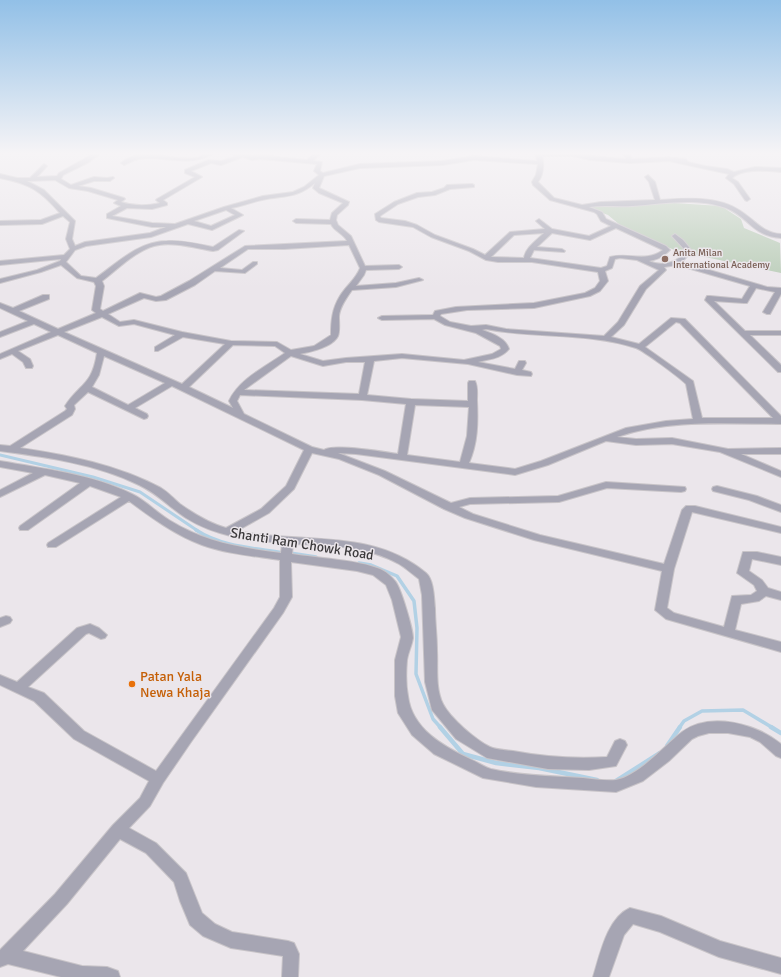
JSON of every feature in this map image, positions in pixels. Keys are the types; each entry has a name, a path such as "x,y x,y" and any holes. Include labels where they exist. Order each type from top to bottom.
{"street":[{"path":"48,198 63,214 73,222 69,239 73,249"},
{"path":"117,198 122,199 116,203 126,206 152,207 165,204 159,200 164,198"},
{"path":"255,198 263,198"},
{"path":"0,281 39,271 64,260 73,249 85,244 150,235 226,208 263,198"},
{"path":"240,414 233,401 237,392 250,380 290,353 316,348 333,338 335,315 343,297 361,275 363,268 348,236 335,226 334,214 346,204 346,202 336,198"},
{"path":"410,198 396,203 377,215 379,220 405,223 416,226 433,236 471,250 486,258 576,265 601,270 610,267 612,258 619,256 647,260 661,256 667,249 603,220 600,213 550,198"},
{"path":"657,198 658,202"},
{"path":"582,207 596,203 631,204 683,201 728,206 742,214 755,228 780,238"},
{"path":"126,206 108,216 152,224 176,226"},
{"path":"189,222 212,228 240,214 226,208"},
{"path":"0,223 42,222 63,214"},
{"path":"296,221 334,222"},
{"path":"539,221 550,231"},
{"path":"486,258 510,234 550,231 590,238 614,227 614,225"},
{"path":"97,281 140,250 152,245 168,243 213,249 218,248 241,231"},
{"path":"527,260 527,255 532,248 550,231"},
{"path":"639,259 647,264 660,267 677,263 684,258 688,251 676,236"},
{"path":"0,357 143,295 156,299 163,298 186,286 247,248 297,247 350,243"},
{"path":"532,248 562,251"},
{"path":"64,260 66,268 73,271 79,277 97,281 100,286 96,310 119,324 134,322 182,334 231,343 277,344 290,353 324,364 346,360 402,356 464,362 528,374"},
{"path":"0,263 64,260"},
{"path":"213,269 243,272 254,263"},
{"path":"677,263 767,289 780,290 767,312"},
{"path":"363,268 399,267"},
{"path":"606,338 621,322 643,288 662,270 660,267"},
{"path":"436,317 438,313 441,312 464,309 536,306 562,299 588,295 594,292 604,281 601,270"},
{"path":"351,288 396,285 419,280"},
{"path":"754,285 744,302 715,297 710,298 709,300 781,370"},
{"path":"0,315 46,297"},
{"path":"0,305 240,414 309,449 342,457 382,474 469,516 538,538 668,568"},
{"path":"382,318 436,317 441,321 469,328 499,341 504,345 505,349 501,353 494,356 464,362"},
{"path":"640,347 674,320 682,321 781,421"},
{"path":"0,335 34,321"},
{"path":"469,328 486,327 506,331 606,338 640,347 687,380 690,384 698,422"},
{"path":"744,333 781,333"},
{"path":"158,349 182,334"},
{"path":"183,388 231,343"},
{"path":"12,352 27,361 30,366"},
{"path":"12,449 69,413 71,409 69,406 71,403 87,388 96,375 101,352"},
{"path":"362,397 365,390 370,359"},
{"path":"517,372 522,363"},
{"path":"128,408 172,383"},
{"path":"463,466 470,450 474,433 472,383"},
{"path":"87,388 144,416"},
{"path":"237,392 362,397 411,402 473,404"},
{"path":"402,457 411,402"},
{"path":"309,449 356,451 515,472 532,469 605,438 630,430 662,423 781,421"},
{"path":"605,438 636,442 672,441 722,450 748,452 781,450"},
{"path":"0,448 79,462 133,478 158,490 179,508 209,526 287,549 346,544 374,550 401,561 424,577 428,595 431,682 438,706 461,735 488,752 548,763 589,764 611,762 620,745"},
{"path":"227,532 265,511 290,487 309,449"},
{"path":"722,450 781,474"},
{"name":"Shanti Ram Chowk Road","path":"0,464 44,471 88,482 129,496 166,523 205,542 233,550 287,549 377,572 391,583 398,600 407,637 401,660 401,696 405,713 417,732 440,750 488,774 536,781 616,786 628,782 641,774 668,754 692,732 712,727 730,727 746,730 762,738 781,752"},
{"path":"0,494 44,471"},
{"path":"24,528 88,482"},
{"path":"448,507 470,501 559,499 606,485 681,489"},
{"path":"717,489 753,498 781,509"},
{"path":"52,544 129,496"},
{"path":"781,530 690,508 687,510 668,568 660,610 670,616 781,647"},
{"path":"3,957 61,899 118,830 145,802 158,779 279,610 286,597 287,549"},
{"path":"763,592 758,582 743,573 747,555 781,562"},
{"path":"729,632 736,599 749,600 757,598 763,592"},
{"path":"763,592 781,596"},
{"path":"20,687 81,630 91,628 101,634"},
{"path":"0,680 20,687 39,697 79,735 158,779"},
{"path":"118,830 151,848 181,878 188,901 196,919 209,930 236,941 288,949 291,954 290,977"},
{"path":"601,977 617,930 630,916 661,924 719,949 781,966"},
{"path":"3,957 82,974 107,975 112,977"}],"green space":[{"path":"674,203 721,206 741,219 744,228 780,243 781,273 677,251 626,230 608,215 589,208 601,205"}],"waterway":[{"path":"0,455 93,477 140,492 198,531"},
{"path":"196,530 206,536 227,543 284,553"},
{"path":"290,553 316,557"},
{"path":"359,563 371,565 397,576 414,601 417,628 416,674 433,719 441,728"},
{"path":"679,728 684,721 702,711 743,710 773,728"},
{"path":"440,727 463,754 496,763 539,768 597,780"},
{"path":"667,746 680,727"},
{"path":"771,727 781,733"},
{"path":"616,781 660,753"}],"place":[{"name":"Anita Milan International Academy","path":"665,259"},
{"name":"Patan Yala Newa Khaja","path":"132,684"}]}
